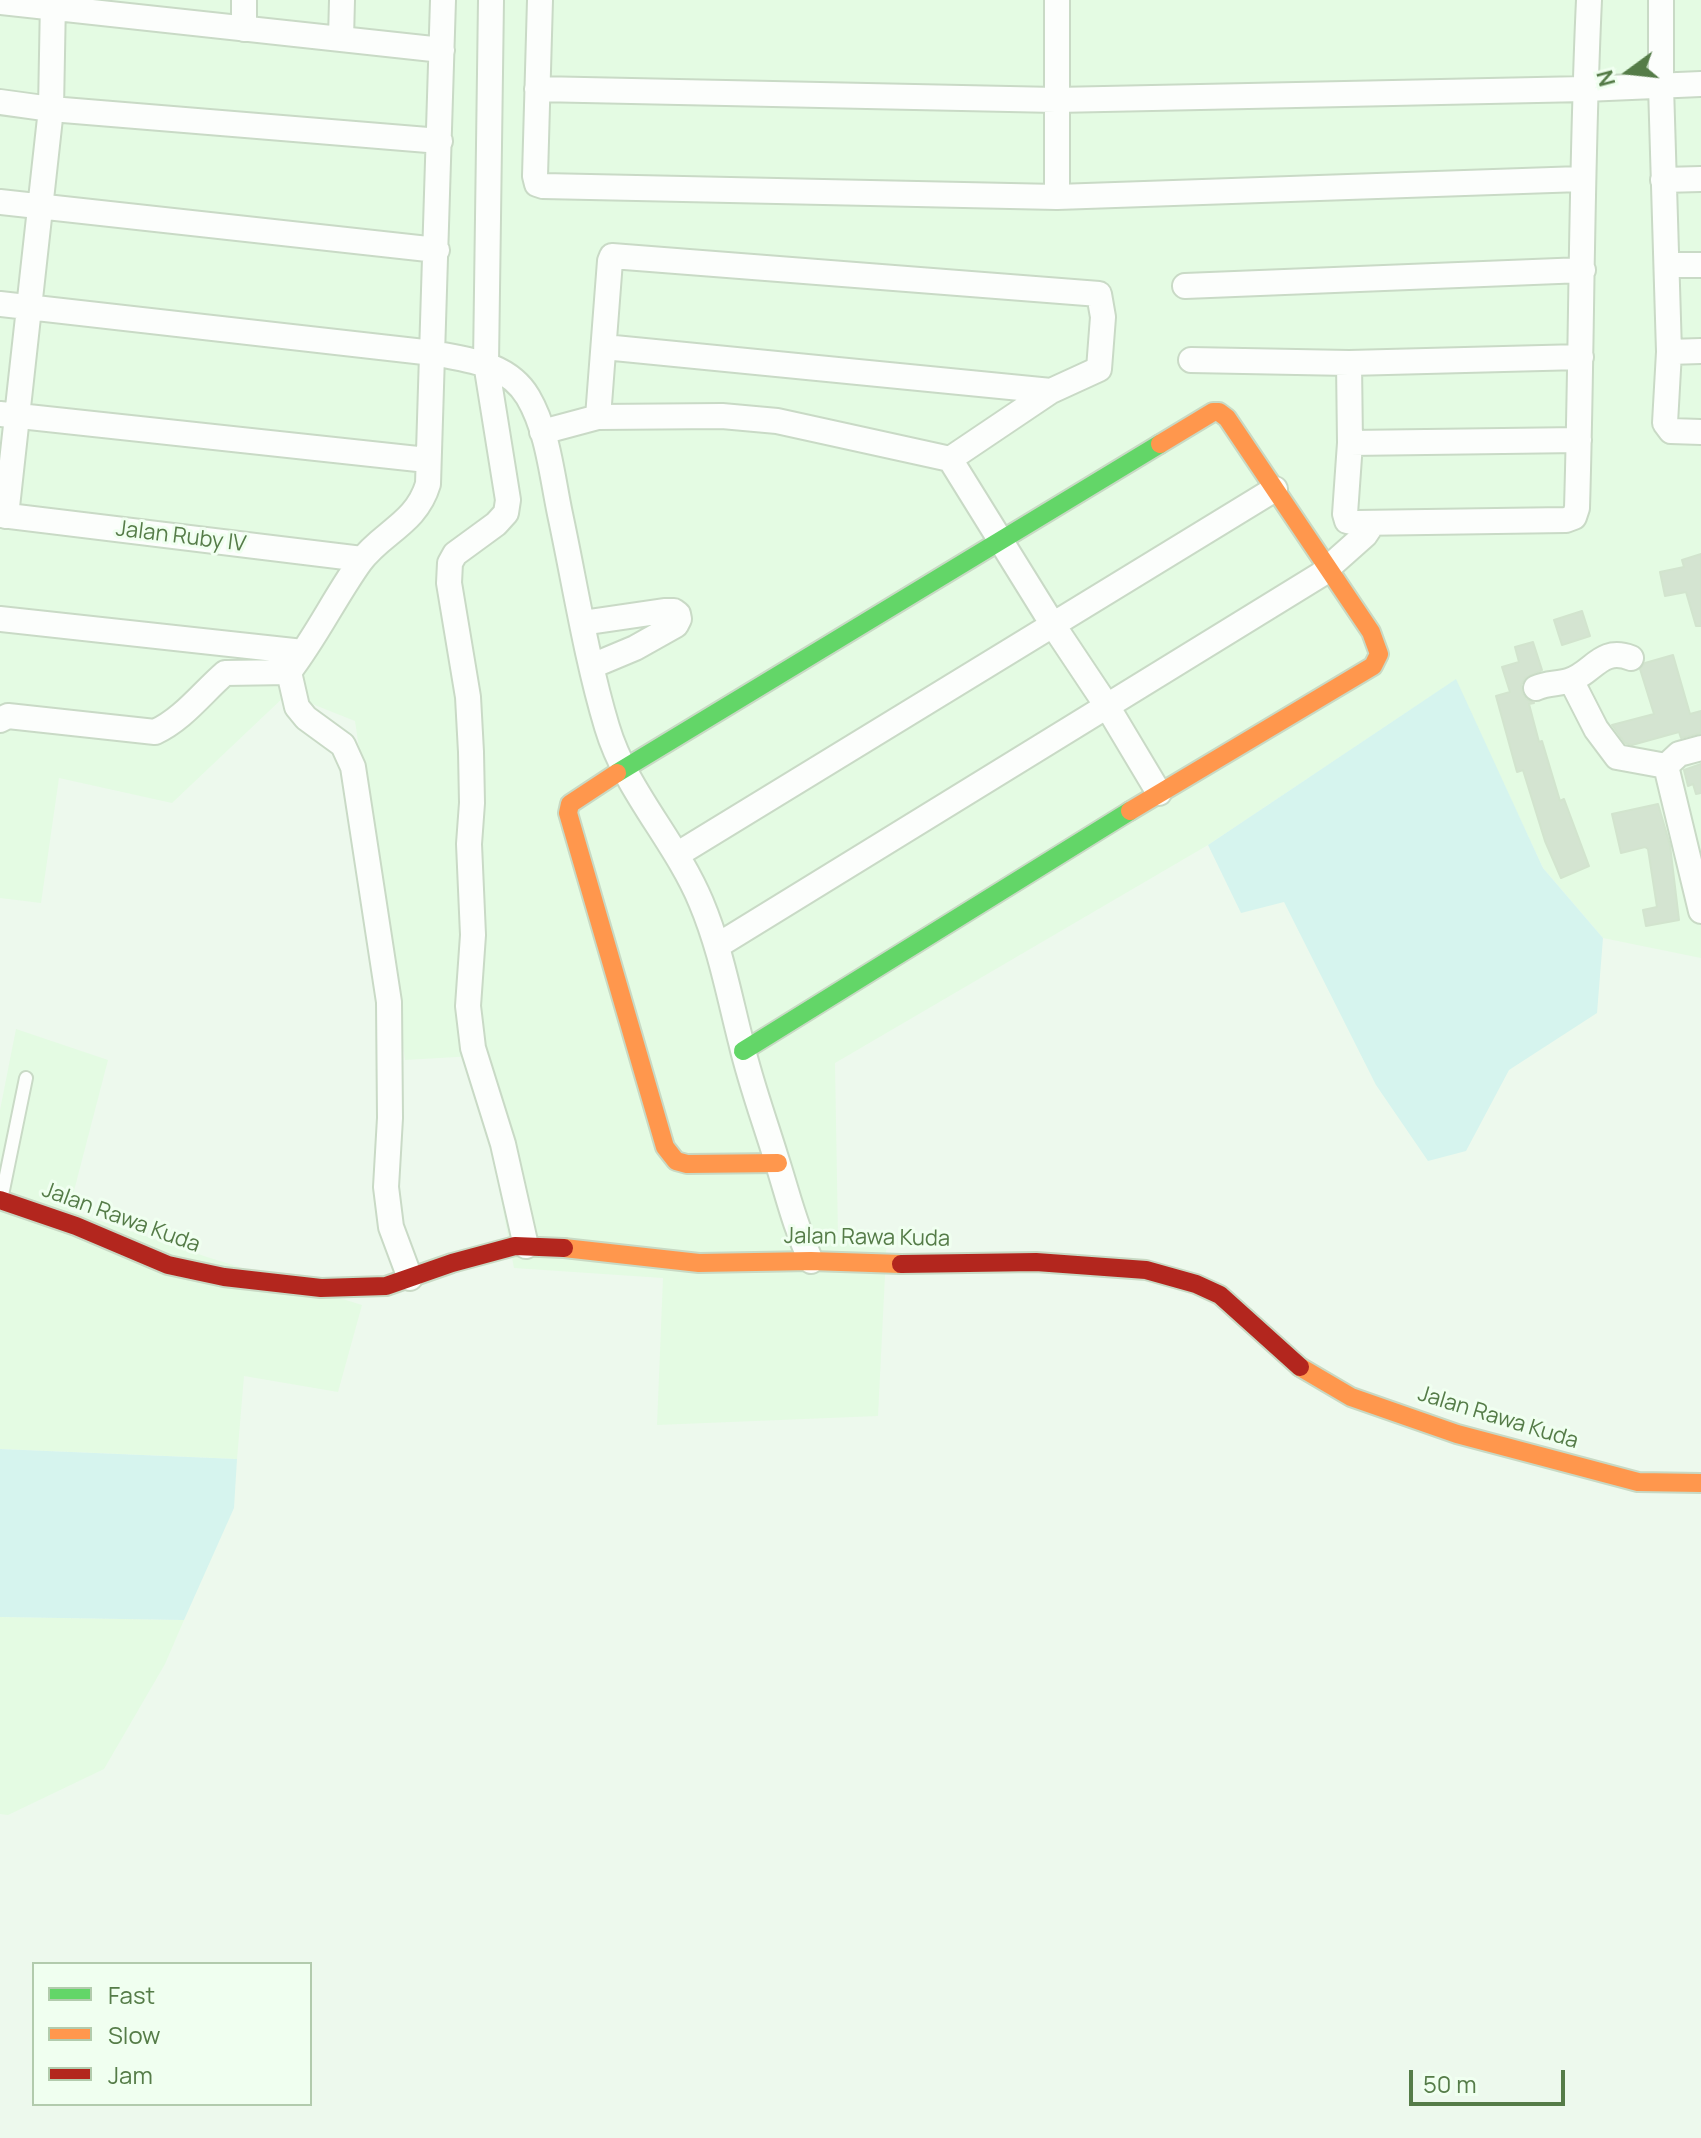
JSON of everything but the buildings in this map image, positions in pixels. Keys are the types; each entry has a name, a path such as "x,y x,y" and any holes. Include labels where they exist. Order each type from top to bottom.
{"street":[{"path":"244,0 244,29"},
{"path":"341,39 342,0"},
{"path":"410,1278 391,1227 386,1187 390,1118 389,1002 353,767 343,745 306,718 297,707 296,662 362,559 402,525 423,500 428,484 443,0"},
{"path":"491,0 486,363 508,500 506,513 496,524 455,554 450,563 449,583 468,697 471,752 469,844 473,935 468,1006 473,1048 503,1144 526,1246"},
{"path":"540,0 535,176 537,184 543,186 1057,197 1581,179"},
{"path":"1057,0 1057,197"},
{"path":"1349,363 1347,521 1566,520 1574,517 1577,508 1583,270 1581,179 1589,0"},
{"path":"1661,0 1663,180 1668,265 1667,428 1678,432 1701,432"},
{"path":"0,2 146,9 244,29 442,50"},
{"path":"3,515 9,415 29,307 51,109 53,4"},
{"path":"537,89 1056,100 1701,84"},
{"path":"0,102 51,109 440,141"},
{"path":"1663,180 1701,179"},
{"path":"0,202 437,250"},
{"path":"598,417 612,256 1099,294 1103,317 1099,369 1051,391 950,459"},
{"path":"1668,265 1701,265"},
{"path":"1185,286 1583,270"},
{"path":"0,304 433,353 486,363 521,388 529,399 542,432 607,726 622,770 678,854 701,901 717,946 743,1051 794,1226 811,1261"},
{"path":"604,347 1051,391"},
{"path":"1669,352 1701,351"},
{"path":"1191,360 1349,363 1581,357"},
{"path":"743,1051 1159,793 1373,666 1379,654 1371,632 1227,418 1213,412 570,804 568,820 665,1147 671,1157 679,1162 778,1163"},
{"path":"9,415 427,460"},
{"path":"542,432 598,417 749,417 950,459 1159,793"},
{"path":"1350,443 1579,440"},
{"path":"678,854 1275,489"},
{"name":"Jalan Ruby IV","path":"3,515 362,559"},
{"path":"717,946 1329,569 1365,535 1373,523"},
{"path":"582,623 664,611 678,614 676,625 635,648 592,666"},
{"path":"0,619 296,662"},
{"path":"1536,688 1571,680 1599,660 1612,655 1631,658"},
{"path":"0,720 8,716 155,732 196,702 225,673 296,662"},
{"path":"1571,680 1596,729 1617,757 1666,766"},
{"path":"1666,766 1679,754 1701,748"},
{"path":"1666,766 1701,911"},
{"name":"Jalan Rawa Kuda","path":"0,1202 76,1226 168,1265 224,1277 321,1288 386,1286 488,1252 526,1246 699,1263 1036,1262 1146,1270 1196,1284 1220,1295 1299,1366 1351,1397 1457,1434 1574,1467 1638,1482 1701,1483"}],"lane":[{"path":"0,1202 26,1078"}],"shaded area":[{"path":"0,0 1701,0 1701,958 1603,938 1543,868 1455,680 1208,845 835,1063 838,1237 887,1235 878,1416 657,1425 663,1278 514,1268 474,1056 405,1060 355,721 287,694 172,803 59,778 41,903 0,898"},
{"path":"1456,679 1543,868 1603,938 1597,1013 1509,1070 1466,1151 1428,1161 1376,1085 1284,902 1241,913 1208,845"},
{"path":"16,1029 108,1060 69,1210 362,1305 338,1392 244,1376 237,1459 0,1449 0,1110"},
{"path":"0,1449 237,1459 234,1508 184,1620 0,1617"},
{"path":"0,1617 184,1620 165,1664 104,1769 8,1815 0,1814"}],"traffic: fast":[{"path":"617,773 1160,444"},
{"path":"743,1051 1130,811"}],"traffic: slow":[{"path":"1130,811 1373,666 1379,654 1371,632 1227,418 1213,412 1160,444"},
{"path":"617,773 570,804 568,813 665,1147 676,1161 687,1164 778,1163"},
{"path":"564,1248 699,1263 811,1261 901,1264"},
{"path":"1300,1367 1351,1397 1457,1434 1638,1482 1701,1483"}],"traffic: jam":[{"path":"0,1200 76,1226 168,1265 224,1277 321,1288 386,1286 452,1263 515,1246 564,1248"},
{"path":"901,1264 1036,1262 1146,1270 1196,1284 1220,1295 1300,1367"}]}
